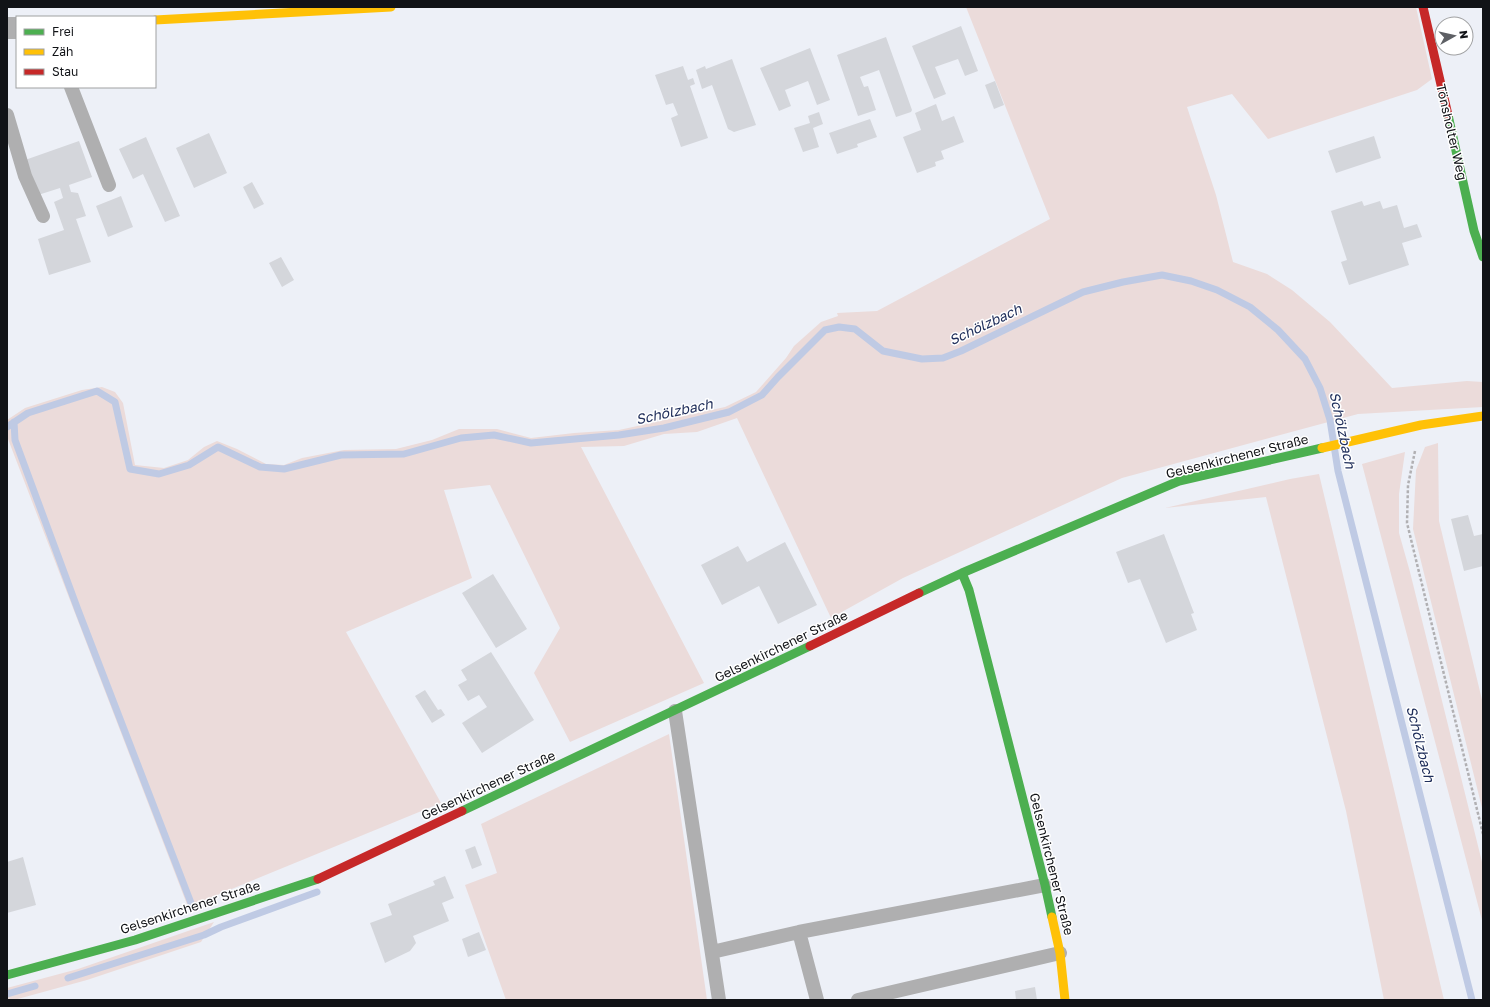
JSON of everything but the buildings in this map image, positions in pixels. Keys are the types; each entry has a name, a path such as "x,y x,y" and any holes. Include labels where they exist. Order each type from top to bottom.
{"street":[{"path":"156,20 391,7"},
{"name":"Tönsholter Weg","path":"1423,7 1474,231 1483,257"},
{"name":"Gelsenkirchener Straße","path":"7,975 134,940 323,877 675,711 962,573 1179,481 1421,425 1483,416"},
{"name":"Gelsenkirchener Straße","path":"962,573 969,590 1045,884 1060,954 1065,1000"}],"lane":[{"path":"71,88 109,185"},
{"path":"7,115 26,176 43,216"},
{"path":"675,711 719,1000"},
{"path":"712,952 799,932 1045,884"},
{"path":"799,932 817,1000"},
{"path":"858,1000 1060,954"}],"path":[{"path":"1421,425 1408,485 1407,524 1483,834"}],"shaded area":[{"path":"966,7 1416,7 1432,79 1417,90 1268,139 1232,94 1187,107 1216,195 1233,262 1267,274 1292,290 1330,322 1392,388 1467,381 1483,382 1483,407 1358,414 1122,478 903,578 831,618 737,418 697,432 664,434 624,446 581,447 704,683 570,742 534,673 560,628 490,485 444,490 472,578 346,632 441,803 188,907 8,439 7,440 7,420 25,408 82,390 102,387 115,392 123,403 135,465 164,468 188,460 204,447 217,441 237,449 266,464 284,465 302,458 344,450 396,449 432,440 459,429 497,429 531,438 619,430 725,407 756,392 786,358 794,346 821,322 838,316 837,313 877,311 1050,219"},
{"path":"1438,443 1439,521 1483,704 1483,812 1413,529 1416,470 1425,447"},
{"path":"1405,452 1399,494 1399,533 1483,866 1483,924 1362,464"},
{"path":"1319,474 1444,1000 1384,1000 1346,811 1266,497 1165,508 1290,479"},
{"path":"669,734 707,1000 506,1000 465,885 497,873 481,824"},
{"path":"214,922 201,942 87,980 14,1000 7,1000 7,988 78,969"}],"waterway":[{"name":"Schölzbach","path":"7,427 28,413 97,391 115,402 130,469 159,474 189,465 218,447 260,467 284,469 341,455 404,454 461,438 494,435 531,443 619,435 664,428 729,412 762,395 825,330 839,327 855,329 883,351 922,359 943,358 961,351 1083,292 1123,282 1162,275 1191,281 1217,290 1250,307 1278,330 1305,359 1320,388 1330,420 1338,471 1472,1000"},
{"path":"14,422 15,440 78,610 191,903"},
{"path":"68,978 204,935 221,927 317,892"},
{"path":"7,994 35,986"}],"traffic: fast":[{"path":"1448,115 1474,231 1483,257"},
{"path":"919,593 962,573 1179,481 1322,448"},
{"path":"962,573 969,590 1052,917"},
{"path":"462,811 810,646"},
{"path":"7,975 135,940 318,879"}],"traffic: slow":[{"path":"156,20 391,7"},
{"path":"1322,448 1421,425 1483,416"},
{"path":"1052,917 1060,953 1065,1000"}],"traffic: jam":[{"path":"1423,7 1448,115"},
{"path":"810,646 919,593"},
{"path":"318,879 462,811"}]}
